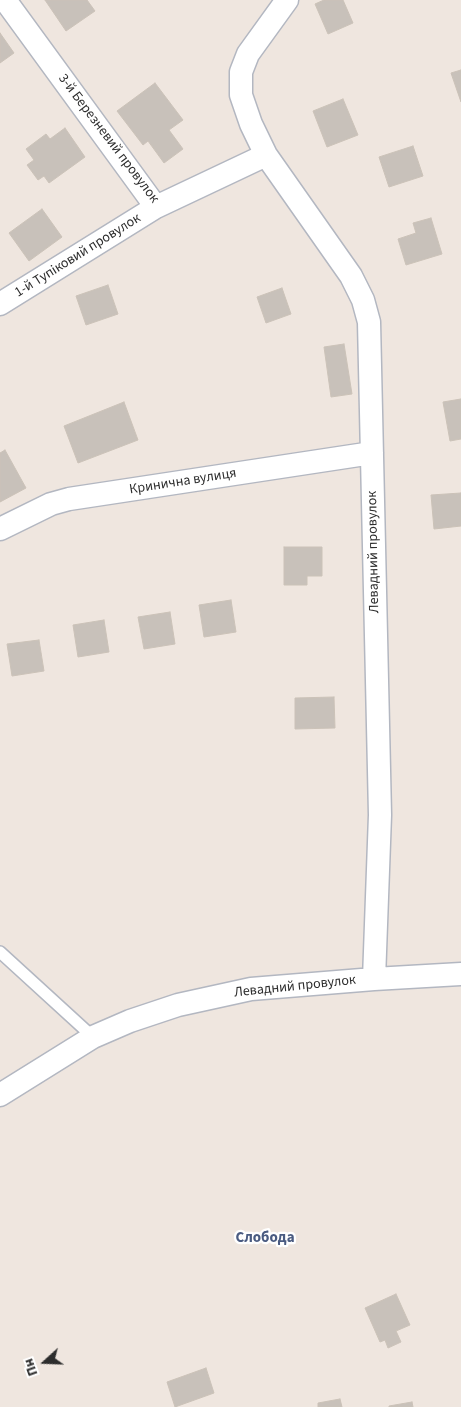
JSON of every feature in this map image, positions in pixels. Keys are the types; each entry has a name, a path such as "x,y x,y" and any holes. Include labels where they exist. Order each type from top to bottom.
{"street":[{"name":"3-й Березневий провулок","path":"4,0 156,207 266,155"},
{"name":"Левадний провулок","path":"287,0 248,54 241,72 241,95 251,124 266,155 351,276 363,300 369,322 380,815 374,979"},
{"name":"1-й Тупіковий провулок","path":"0,304 156,207"},
{"name":"Кринична вулиця","path":"0,529 50,504 69,499 372,453"},
{"name":"Левадний провулок","path":"0,1095 93,1037 130,1021 178,1005 241,991 374,979 461,974"}],"lane":[{"path":"0,952 93,1037"}],"building":[{"path":"45,0 87,0 95,11 66,31"},
{"path":"324,0 343,0 353,23 328,34 315,4"},
{"path":"0,33 14,53 0,63"},
{"path":"461,70 461,102 451,73"},
{"path":"155,83 183,120 169,130 183,149 164,163 148,141 143,145 117,111"},
{"path":"343,99 358,135 327,147 313,111"},
{"path":"65,128 85,157 49,183 44,176 38,180 27,165 34,160 26,149 46,134 50,139"},
{"path":"413,146 423,176 389,187 379,157"},
{"path":"42,209 62,237 29,261 9,233"},
{"path":"431,218 442,254 406,265 398,239 416,233 413,223"},
{"path":"108,285 118,314 86,325 76,296"},
{"path":"282,288 291,314 266,323 257,297"},
{"path":"344,344 352,394 331,397 324,347"},
{"path":"461,399 461,439 450,441 443,402"},
{"path":"124,402 138,440 78,463 64,426"},
{"path":"5,450 26,488 0,502 0,453"},
{"path":"461,493 461,526 434,529 431,495"},
{"path":"284,547 322,547 322,576 307,576 307,585 284,585"},
{"path":"231,600 236,632 204,637 199,605"},
{"path":"170,612 175,644 144,649 138,617"},
{"path":"104,620 109,652 78,657 73,625"},
{"path":"39,640 44,671 12,676 7,644"},
{"path":"334,697 335,728 295,729 295,698"},
{"path":"396,1294 410,1325 396,1331 401,1342 388,1348 385,1340 380,1342 365,1308"},
{"path":"206,1368 214,1393 175,1407 167,1382"},
{"path":"340,1399 342,1407 318,1407 318,1403"},
{"path":"412,1402 413,1407 389,1407 389,1406"}],"district":[{"name":"Слобода","path":"265,1239"}]}
